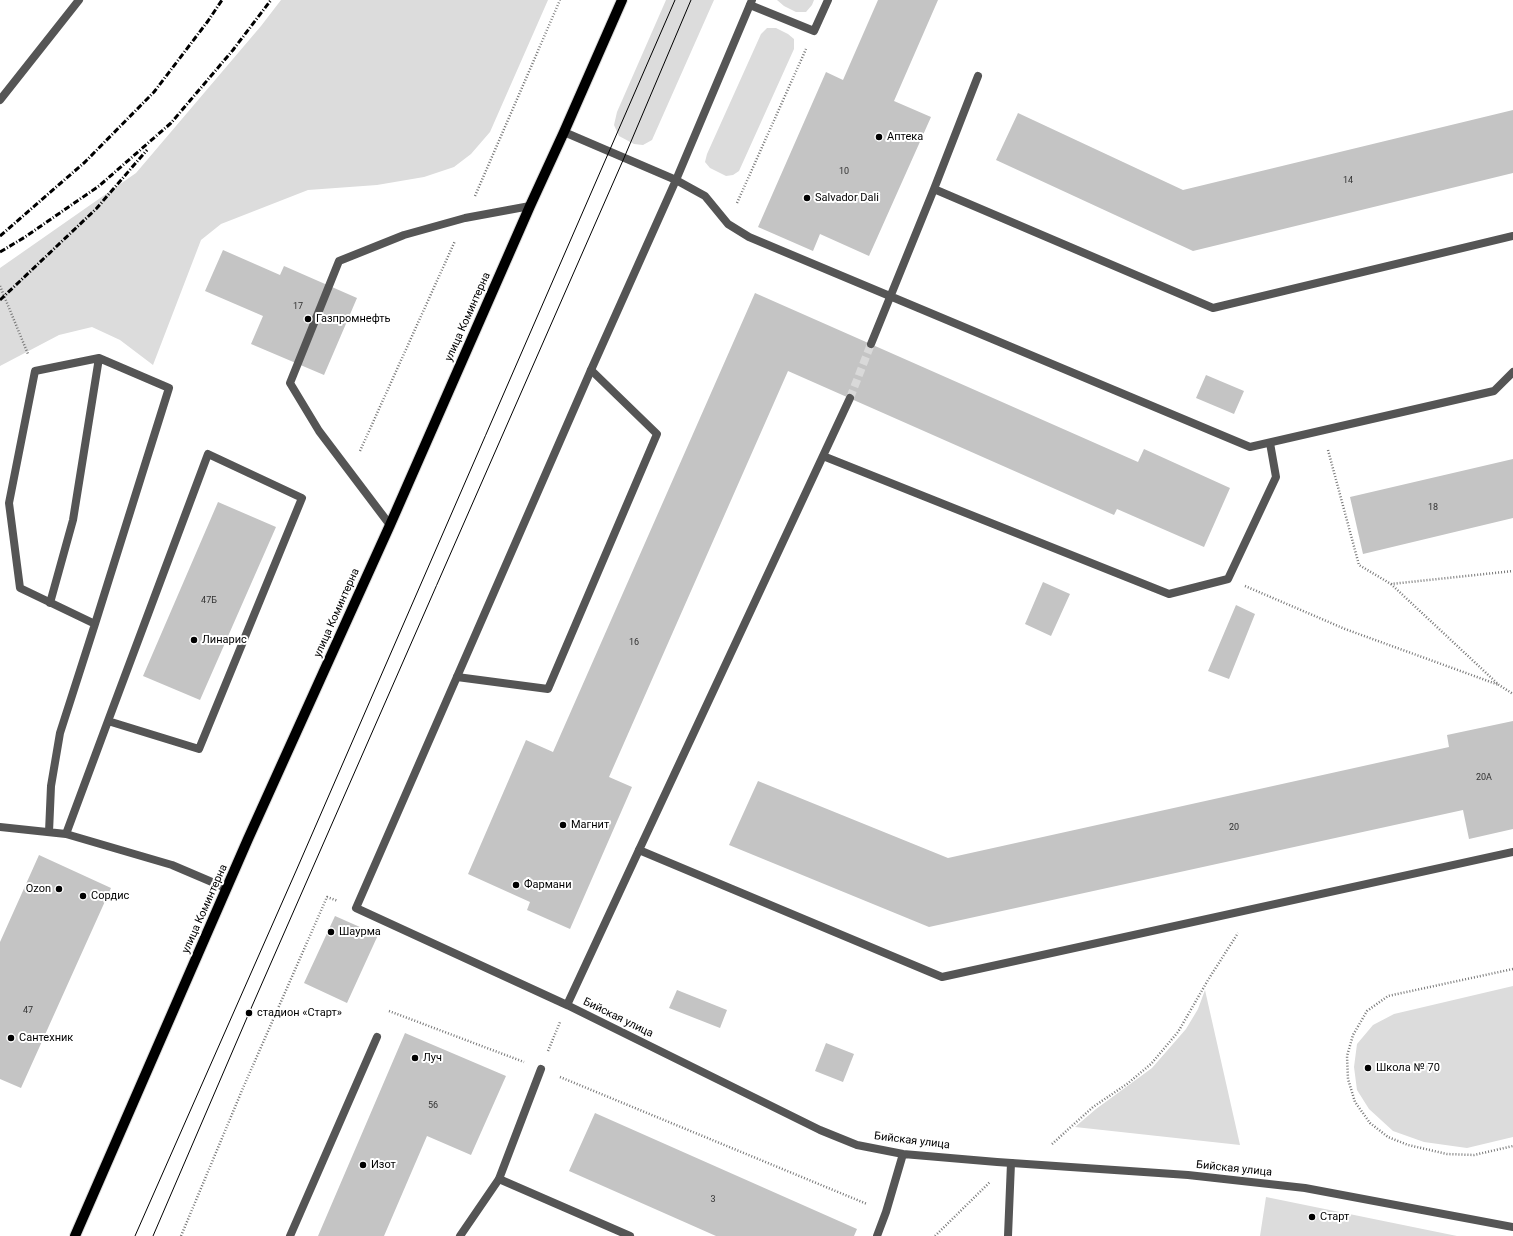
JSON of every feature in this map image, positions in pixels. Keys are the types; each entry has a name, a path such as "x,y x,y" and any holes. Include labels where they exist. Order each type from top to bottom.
{"main road":[{"name":"улица Коминтерна","path":"75,1236 226,888 390,525 622,0"}],"street":[{"path":"0,100 79,0"},
{"path":"356,908 591,370 676,180 751,2 814,31 828,0"},
{"path":"871,344 978,76"},
{"path":"564,132 676,180 705,196 728,224 749,237 1250,447 1494,391 1513,372"},
{"path":"934,189 1213,308 1513,236"},
{"path":"390,525 319,431 290,383 339,261 404,235 465,218 530,206"},
{"path":"50,603 73,520 99,358"},
{"path":"49,832 51,786 60,733 95,624 169,388 99,358 35,371 9,503 20,588 95,624"},
{"path":"457,677 548,689 657,434 591,370"},
{"path":"567,1005 850,398"},
{"path":"823,456 1169,594 1228,579 1276,477 1270,442"},
{"path":"66,834 108,721 208,454 302,498 199,749 108,721"},
{"path":"0,827 66,834 176,867 226,888"},
{"path":"639,850 942,977 1513,852"},
{"name":"Бийская улица","path":"356,908 567,1005 820,1130 857,1145 903,1154 1188,1175 1305,1188 1513,1227"},
{"path":"290,1236 377,1037"},
{"path":"460,1236 499,1179 540,1068"},
{"path":"877,1236 886,1212 903,1154"},
{"path":"1008,1236 1011,1162"},
{"path":"499,1179 630,1236"}],"path":[{"path":"728,224 814,31"},
{"path":"0,286 35,371"},
{"path":"1323,431 1359,565 1390,584 1499,685 1513,694"},
{"path":"1390,584 1513,571"},
{"path":"1228,579 1345,629 1499,685"},
{"path":"181,1236 243,1088 327,897 356,908"},
{"path":"1052,1144 1093,1107 1127,1084 1155,1059 1178,1032 1208,980 1255,908"},
{"path":"1513,969 1388,996 1368,1011 1353,1035 1347,1056 1348,1079 1355,1102 1370,1123 1388,1137 1408,1145 1448,1154 1474,1155 1513,1146"},
{"path":"540,1068 567,1005"},
{"path":"389,1011 540,1068 886,1212"},
{"path":"935,1236 991,1182"}],"shaded area":[{"path":"281,0 548,0 490,132 471,154 454,167 424,177 377,185 308,190 221,224 201,240 153,365 120,340 92,327 59,335 0,366 0,268 136,173 261,26"},
{"path":"666,0 714,0 652,140 643,145 634,144 619,136 614,125 617,112"},
{"path":"777,0 814,0 806,12 796,12 784,6"},
{"path":"767,28 776,28 788,34 794,39 794,49 739,171 733,175 726,176 710,168 705,162 707,154 761,34"},
{"path":"1513,986 1513,1137 1467,1148 1424,1142 1393,1131 1369,1109 1357,1090 1354,1067 1357,1044 1373,1025 1394,1014"},
{"path":"1205,990 1240,1145 1075,1127 1096,1109 1152,1068 1186,1029 1198,1009"},
{"name":"Старт","path":"1266,1197 1457,1236 1260,1236"}],"building":[{"path":"878,0 938,0 894,101 931,117 869,256 820,234 813,251 758,227 826,72 843,80"},
{"path":"1513,110 1513,173 1193,251 996,160 1018,113 1183,190"},
{"path":"223,250 280,275 284,266 357,298 324,375 251,344 263,316 205,291"},
{"path":"755,293 1138,462 1144,449 1230,488 1204,547 1117,509 1114,515 788,371 609,777 632,787 570,929 527,910 530,902 468,874 526,740 553,752"},
{"path":"1206,375 1244,391 1234,414 1196,398"},
{"path":"1513,459 1513,518 1363,554 1350,497"},
{"path":"218,502 276,527 200,700 143,676"},
{"path":"1043,582 1070,594 1051,636 1025,624"},
{"path":"1236,605 1255,614 1229,679 1208,671"},
{"path":"1513,721 1513,829 1469,839 1463,810 929,927 729,845 758,781 948,858 1449,747 1447,735"},
{"path":"39,855 111,888 21,1088 0,1079 0,942"},
{"path":"335,916 378,935 347,1003 304,983"},
{"path":"677,990 727,1010 720,1028 669,1008"},
{"path":"405,1033 506,1076 471,1155 427,1136 384,1236 318,1236"},
{"path":"826,1043 854,1054 843,1082 815,1071"},
{"path":"595,1113 857,1229 854,1236 716,1236 569,1171"}],"tunnel":[{"path":"850,398 871,344"}],"tram line":[{"path":"135,1236 296,871 675,0"},
{"path":"153,1236 249,1013 624,158 691,0"}],"railway":[{"path":"0,236 85,162 154,92 208,21 222,0"},
{"path":"0,252 25,237 99,186 171,123 233,50 271,0"},
{"path":"0,300 96,209 147,150"}],"place":[{"name":"Аптека","path":"879,137"},
{"name":"Salvador Dali","path":"807,198"},
{"name":"Газпромнефть","path":"308,319"},
{"name":"Линарис","path":"194,640"},
{"name":"Магнит","path":"563,825"},
{"name":"Фармани","path":"516,885"},
{"name":"Ozon","path":"59,889"},
{"name":"Сордис","path":"83,896"},
{"name":"Шаурма","path":"331,932"},
{"name":"стадион «Старт»","path":"249,1013"},
{"name":"Сантехник","path":"11,1038"},
{"name":"Луч","path":"415,1058"},
{"name":"Школа № 70","path":"1368,1068"},
{"name":"Изот","path":"363,1165"},
{"name":"Старт","path":"1312,1217"}]}
